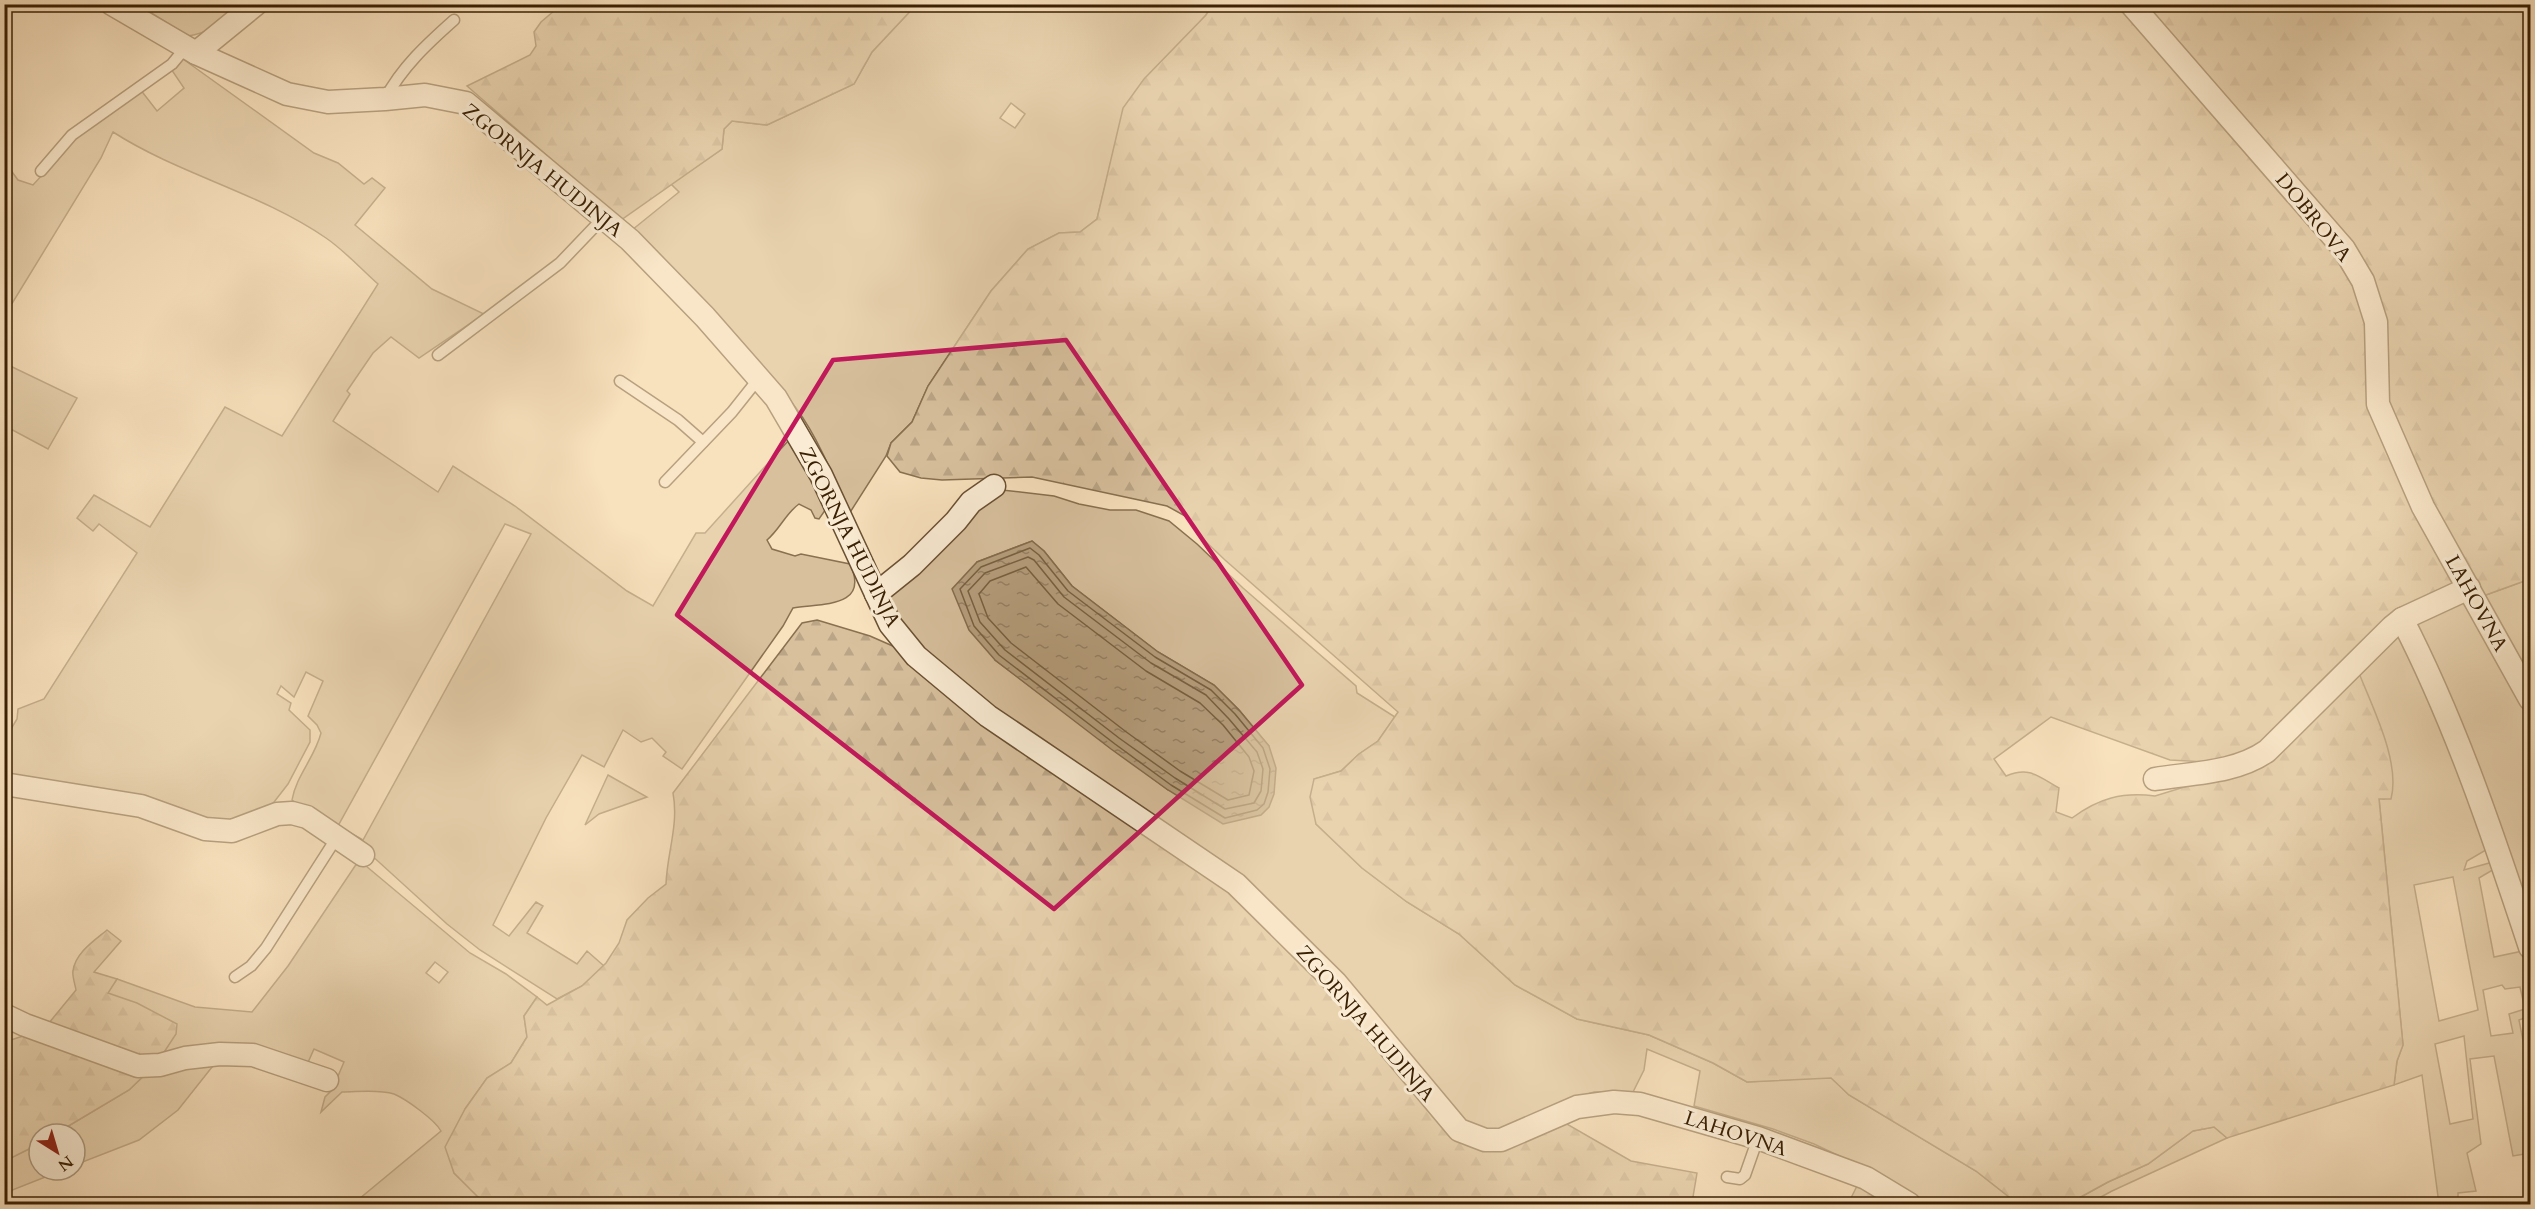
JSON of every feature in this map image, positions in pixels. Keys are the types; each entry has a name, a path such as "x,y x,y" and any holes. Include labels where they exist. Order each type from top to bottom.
{"street":[{"name":"ZGORNJA HUDINJA","path":"112,4 144,15 191,50 287,94 328,102 425,95 466,103 630,240 688,300 776,398 821,475 890,624 916,656 988,716 1236,884 1336,983 1459,1130 1485,1140 1501,1140 1522,1133 1554,1115"},
{"path":"191,50 256,4"},
{"name":"DOBROVA","path":"2131,4 2344,249 2363,281 2376,322 2378,404 2423,507"},
{"path":"876,594 912,565 956,521 971,502 994,486"},
{"name":"LAHOVNA","path":"2423,507 2530,699"},
{"path":"2155,779 2235,767 2254,760 2267,751 2402,620 2469,588"},
{"path":"2402,620 2457,739 2483,803 2530,947"},
{"path":"4,784 141,806 205,829 232,831 277,814 292,813 307,816 363,855"},
{"path":"4,1015 138,1066 160,1065 185,1058 220,1054 253,1055 327,1080"},
{"name":"LAHOVNA","path":"1554,1115 1577,1107 1614,1102 1640,1104 1758,1138 1866,1178 1909,1204"}],"lane":[{"path":"385,99 404,69 454,20"},
{"path":"41,171 72,135 191,50"},
{"path":"438,355 560,263 603,218"},
{"path":"665,482 732,412 759,378"},
{"path":"620,381 678,420 703,442"},
{"path":"235,977 251,966 266,948 337,837"},
{"path":"1727,1177 1740,1179 1744,1175 1758,1138"}],"highlighted area":[{"path":"1066,340 1302,685 1054,909 677,615 833,360"}],"green space":[{"path":"147,5 246,5 212,28 188,36 153,14"},
{"path":"561,5 916,5 872,52 854,84 767,125 732,121 724,129 722,149 621,220 467,86 530,55 536,46 534,32 541,22"},
{"path":"916,5 1212,5 1206,15 1124,108 1097,219 1080,232 1059,233 1028,249 991,291 928,386 912,422 891,443 886,456 849,514 819,446 796,408 738,339 632,230 679,192 671,184 722,149 724,129 732,121 767,125 854,84 872,52","holes":["1011,103 1025,114 1015,128 1000,118"]},
{"path":"1212,5 2530,5 2530,579 2483,596 2470,577 2397,615 2257,753 2225,763 2170,760 2051,717 1994,759 2006,776 2022,772 2034,774 2059,788 2056,812 2072,818 2101,801 2111,798 2132,795 2155,796 2253,766 2272,753 2357,668 2383,733 2392,768 2391,799 2379,799 2403,1045 2397,1061 2394,1085 2227,1138 2214,1127 2193,1131 2148,1164 2068,1204 2018,1204 1976,1171 1849,1095 1831,1078 1747,1082 1713,1063 1649,1035 1577,1019 1515,985 1459,934 1407,902 1362,868 1316,824 1310,797 1314,779 1341,771 1359,754 1378,741 1398,712 1225,560 1203,539 1187,517 1167,506 1032,477 942,480 921,478 900,472 887,456 891,443 912,422 928,386 991,291 1028,249 1059,233 1080,232 1097,219 1123,108 1144,79 1206,15"},
{"path":"183,59 314,153 338,163 364,184 372,178 385,188 355,225 432,289 484,314 419,358 391,337 373,353 347,391 350,394 333,421 438,492 453,466 515,506 627,591 653,606 696,533 705,533 788,441 828,506 819,519 815,518 811,510 799,504 767,540 772,549 795,556 801,554 850,564 855,579 854,589 848,596 828,604 793,608 783,626 682,769 663,756 666,752 652,738 641,742 623,730 604,767 582,755 546,818 493,925 509,936 536,902 543,906 527,933 577,964 587,951 604,966 582,986 557,999 480,950 447,924 369,853 292,800 297,783 321,733 308,716 323,681 306,672 294,697 281,686 277,694 291,703 289,710 310,730 310,742 288,784 271,806 231,824 5,778 5,739 17,719 18,709 44,699 137,553 99,524 93,531 77,518 94,495 150,527 225,407 282,436 378,284 333,243 301,222 275,208 165,160 113,132 101,158 5,315 5,216 10,206 5,202 5,165 18,180 33,185 76,138 140,89 157,111 184,88 171,69","holes":["505,524 531,534 363,840 338,826"]},
{"path":"4,363 77,398 48,449 5,426"},
{"path":"1002,490 1054,496 1110,510 1136,510 1169,521 1356,686 1357,693 1395,717 1378,741 1359,754 1341,771 1314,779 1316,824 1362,868 1407,902 1459,934 1515,985 1577,1019 1649,1035 1713,1063 1747,1082 1831,1077 1849,1095 1976,1171 2018,1204 1924,1204 1873,1172 1814,1144 1773,1129 1694,1106 1700,1071 1647,1049 1644,1070 1633,1092 1594,1092 1565,1101 1499,1132 1460,1123 960,686 897,620 889,596 952,533","holes":["1032,541 1044,551 1072,586 1158,652 1214,685 1239,710 1269,746 1168,790 995,660 977,562"]},
{"path":"2530,579 2530,688 2483,596"},
{"path":"2467,598 2530,720 2530,916 2410,626"},
{"path":"817,620 870,636 895,647 1227,889 1262,918 1473,1142 1560,1120 1631,1161 1697,1173 1693,1197 1725,1204 485,1204 454,1173 445,1147 465,1109 487,1078 511,1063 527,1037 524,1016 537,997 547,1005 582,986 606,963 619,943 627,920 648,898 666,884 675,816 673,793 802,623"},
{"path":"2401,629 2433,696 2486,850 2467,861 2464,870 2493,862 2496,868 2479,878 2494,957 2523,951 2530,980 2530,1016 2519,1020 2530,1076 2530,1153 2513,1156 2494,1056 2470,1059 2481,1144 2467,1153 2476,1191 2458,1193 2458,1204 2439,1204 2422,1075 2394,1085 2397,1061 2403,1045 2379,798 2384,799 2357,668","holes":["2453,877 2478,1010 2439,1021 2414,885","2502,985 2505,989 2520,987 2525,1009 2509,1014 2513,1033 2491,1036 2483,990","2464,1036 2473,1119 2450,1124 2435,1044"]},
{"path":"608,775 647,797 599,814 585,825"},
{"path":"360,861 470,953 506,974 537,997 524,1016 527,1037 511,1063 487,1078 465,1109 454,1173 488,1204 353,1204 441,1131 433,1121 394,1094 381,1092 342,1092 321,1112 325,1097 332,1090 344,1062 314,1049 306,1067 157,1063 107,993 117,979 195,1007 252,1012 288,966","holes":["435,962 448,972 439,983 426,973"]},
{"path":"107,930 121,941 94,972 117,979 108,993 137,1003 177,1024 176,1034 157,1063 129,1090 75,1122 27,1122 27,1150 5,1161 4,1039 8,1041 44,1029 76,990 73,973 75,964 86,948"},
{"path":"220,1057 178,1110 139,1140 87,1160 87,1122 75,1122 129,1090 148,1072"},
{"path":"2214,1127 2227,1138 2088,1204 2068,1204 2148,1164 2193,1131"},
{"path":"27,1150 27,1182 33,1182 5,1193 4,1161"},
{"path":"1858,1184 1894,1204 1848,1204"}],"water":[{"path":"1032,541 1044,551 1072,586 1158,652 1214,685 1239,710 1269,746 1276,768 1274,794 1269,807 1261,815 1223,824 1168,790 995,660 969,630 952,589 977,562"}]}
